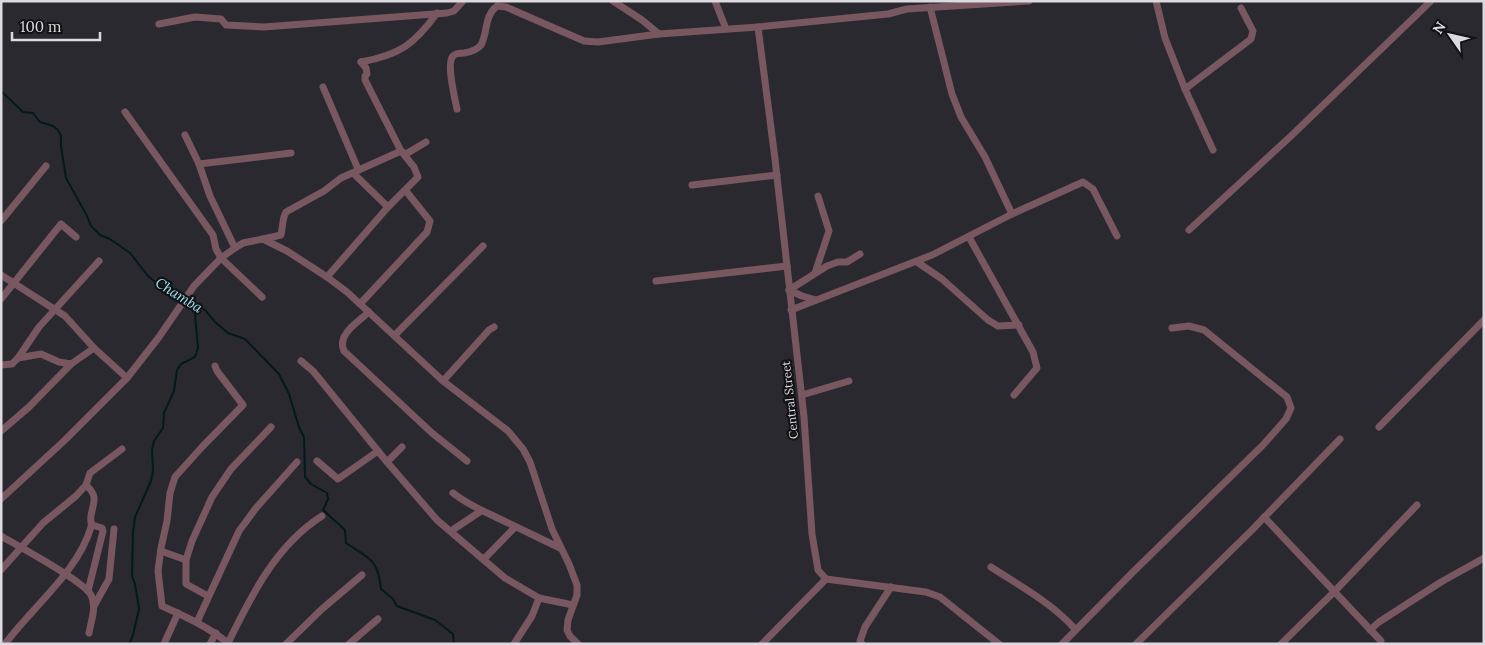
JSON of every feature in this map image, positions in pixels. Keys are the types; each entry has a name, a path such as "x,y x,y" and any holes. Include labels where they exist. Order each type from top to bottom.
{"street":[{"path":"159,24 195,17 221,19 226,25 264,27 437,14 454,12 463,1"},
{"path":"613,1 659,34"},
{"path":"715,1 726,29"},
{"path":"457,109 451,77 451,58 455,54 471,52 478,48 490,14 497,6 506,7 584,41 598,42 659,34 758,27 888,14 906,5 930,7 1029,1"},
{"path":"1156,1 1165,38 1185,89 1213,150"},
{"path":"1189,230 1291,136 1432,1"},
{"path":"930,7 952,94 961,116 986,157 1012,214"},
{"path":"1185,89 1251,39 1253,31 1241,8"},
{"path":"327,277 388,207 418,179 414,167 401,151 365,80 366,68 361,62 383,58 408,45 437,14"},
{"name":"Central Street","path":"758,27 802,395 812,534 818,570 826,579"},
{"path":"323,87 356,171 388,207"},
{"path":"125,112 213,235 216,249 221,258 262,297"},
{"path":"185,135 199,164 210,196 235,248"},
{"path":"401,151 406,154 426,142"},
{"path":"1,499 66,440 127,378 159,337 194,286 221,258 243,243 281,236 284,226 283,217 286,212 324,191 341,178 401,151"},
{"path":"199,164 291,154"},
{"path":"1,221 46,166"},
{"path":"692,185 777,175"},
{"path":"791,310 917,262 1012,214 1083,182 1093,189 1117,236"},
{"path":"360,304 427,232 430,221 406,191"},
{"path":"814,273 829,231 818,196"},
{"path":"1,299 61,224 76,237"},
{"path":"969,236 1033,352 1037,368 1014,395"},
{"path":"263,239 288,251 327,277 395,335 443,381 508,431 523,449 530,462 545,510 560,548 577,585 577,594 568,620 567,630 578,644"},
{"path":"395,335 483,246"},
{"path":"789,290 827,266 838,262 847,262 860,254"},
{"path":"1,365 12,364 18,358 39,327 98,260"},
{"path":"917,262 942,279 988,320 998,326 1019,325"},
{"path":"656,281 787,266"},
{"path":"1,275 69,320 94,348 127,378"},
{"path":"789,290 817,300"},
{"path":"369,312 342,339 341,346 344,351 432,433 468,460"},
{"path":"1379,427 1484,320"},
{"path":"443,381 494,326"},
{"path":"1062,644 1075,629 1263,445 1286,419 1291,408 1287,396 1211,335 1195,326 1172,328"},
{"path":"1,432 29,407 71,364 94,348"},
{"path":"18,358 44,355 59,362 71,364"},
{"path":"301,361 313,371 424,506 451,531 505,578 539,598 573,605"},
{"path":"215,366 243,405 175,477 170,493 158,571 162,606 197,622 229,643 262,577 301,533 322,516"},
{"path":"802,395 849,381"},
{"path":"208,596 186,584 186,560 201,518 212,497 231,469 271,427"},
{"path":"1136,644 1340,439"},
{"path":"387,462 402,447"},
{"path":"1,570 46,520 76,496 86,485 90,473 122,449"},
{"path":"317,461 338,479 378,451"},
{"path":"197,622 239,531 256,508 297,462"},
{"path":"5,644 26,616 66,574 77,557 92,525 91,517 95,499 92,491 86,485"},
{"path":"453,493 481,511 560,548"},
{"path":"1281,644 1334,592 1417,505"},
{"path":"451,531 481,511"},
{"path":"1264,517 1381,643"},
{"path":"88,590 103,531 102,528 92,525"},
{"path":"484,559 515,527"},
{"path":"88,633 94,606 108,581 114,529"},
{"path":"1,536 66,574 88,590 94,606"},
{"path":"161,551 186,560"},
{"path":"1370,630 1379,622 1427,591 1484,558"},
{"path":"991,567 1017,582 1059,613 1075,629"},
{"path":"286,644 322,609 362,575"},
{"path":"762,644 826,579 926,592 940,597 998,644"},
{"path":"862,644 860,641 865,627 891,587"},
{"path":"514,644 532,616 539,598"},
{"path":"164,644 178,614"},
{"path":"349,644 378,620"},
{"path":"210,644 216,633"}],"waterway":[{"name":"Chamba","path":"1,91 23,112 33,113 40,122 53,126 58,130 61,136 66,178 91,226 100,235 110,239 130,253 154,281 205,310 228,333 245,339 279,374 289,394 304,437 305,477 311,484 327,493 328,499 323,510 345,530 346,543 367,557 375,565 381,589 393,599 397,606 435,620 453,634 454,644"},
{"path":"129,644 139,609 132,576 135,517 151,481 154,441 163,428 164,413 174,391 177,370 181,364 195,357 198,348 194,304"}]}
